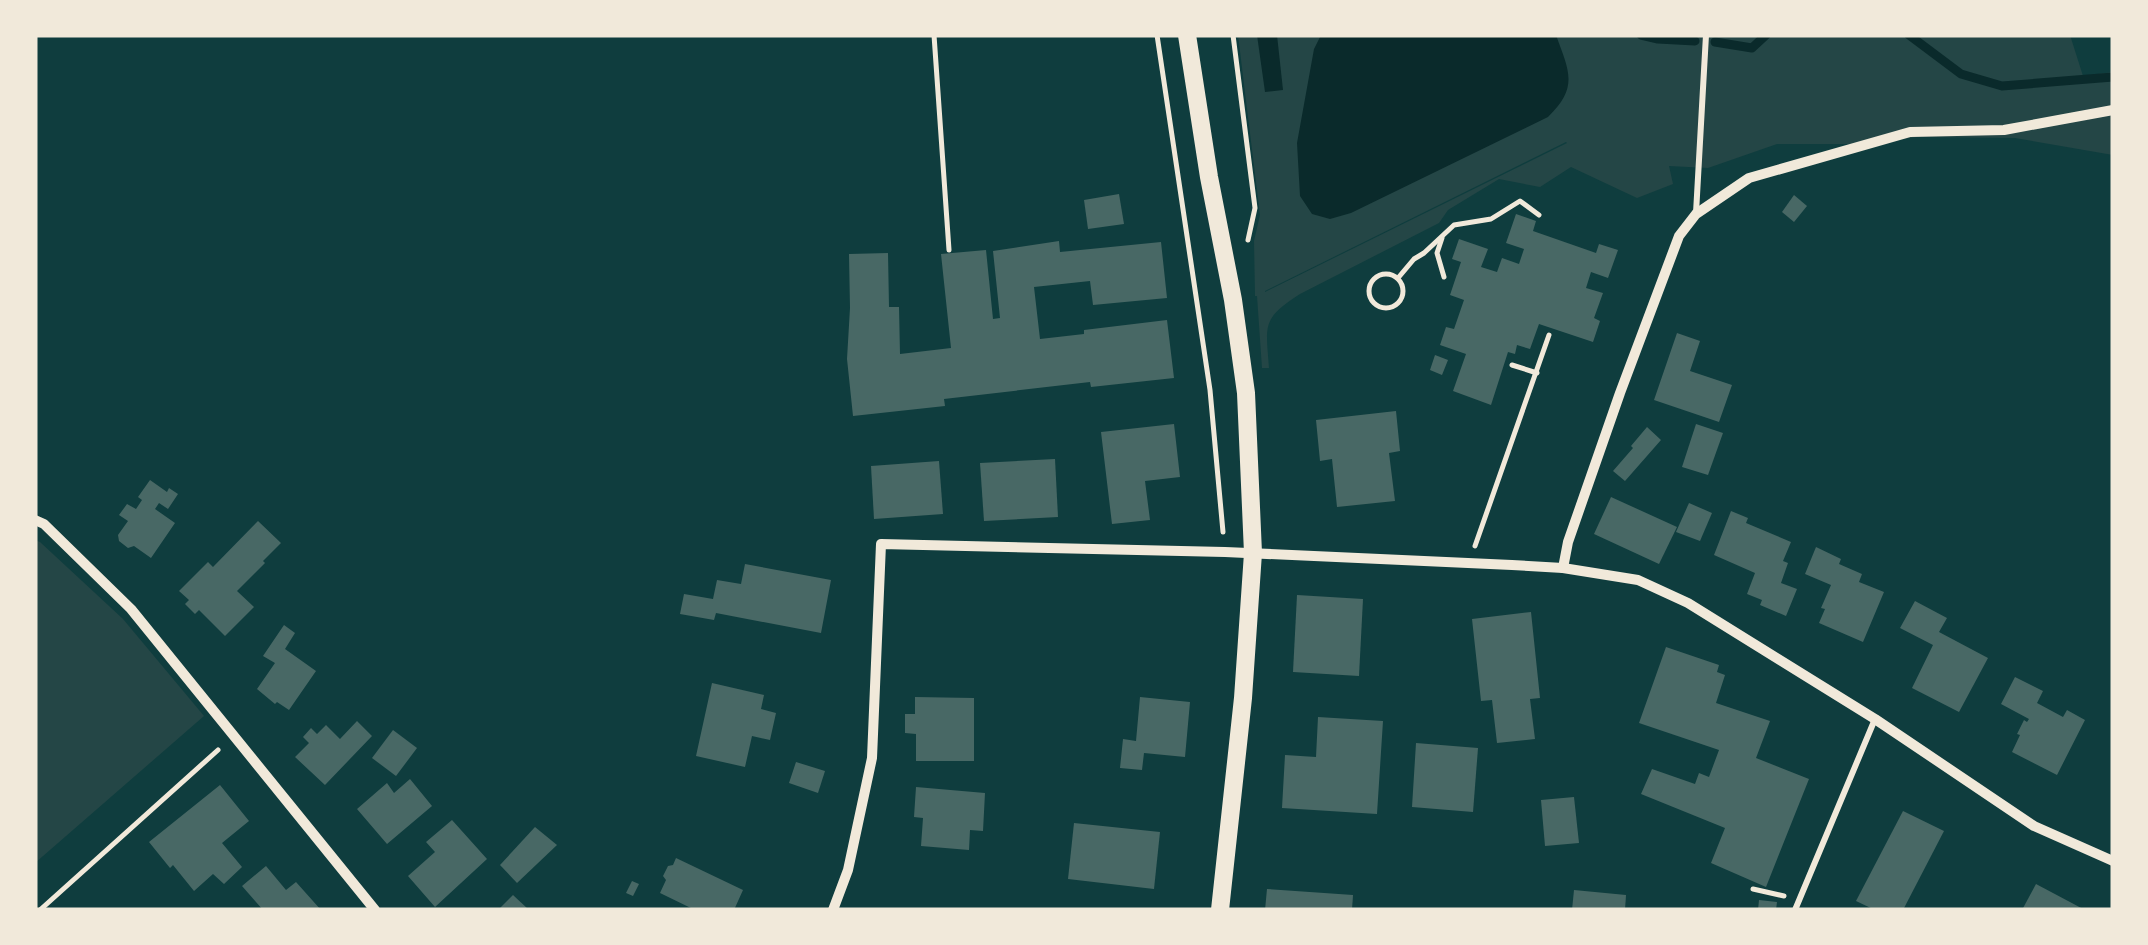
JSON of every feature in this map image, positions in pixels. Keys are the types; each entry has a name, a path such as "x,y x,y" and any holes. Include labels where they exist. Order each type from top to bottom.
{"main road":[{"path":"1187,35 1246,393 1253,553 1243,698 1220,910"}],"street":[{"path":"1562,568 1679,236 1696,214 1749,178 1910,132 2004,130 2113,110"},
{"path":"35,520 44,524 131,608 375,910"},
{"path":"833,910 848,870 872,758 881,544 1225,552 1469,563 1562,568 1638,580 1688,603 1875,719 2034,826 2113,861"}],"lane":[{"path":"1696,214 1706,35"},
{"path":"1796,910 1875,719"}],"path":[{"path":"934,35 949,250"},
{"path":"1157,35 1210,390 1225,552"},
{"path":"1398,278 1454,224 1491,220 1520,201 1539,215"},
{"path":"1443,235 1438,254 1444,277"},
{"path":"1386,274 1398,278 1404,290 1399,302 1387,308 1375,303 1369,291 1374,279 1386,274"},
{"path":"1469,563 1549,335"},
{"path":"1512,364 1537,373"},
{"path":"40,910 235,734"},
{"path":"1752,889 1800,900"}],"shaded area":[{"path":"1238,35 2070,35 2083,76 2113,72 2113,155 2015,138 1917,137 1867,144 1777,144 1708,168 1669,166 1673,184 1637,198 1571,167 1540,187 1499,179 1448,210 1439,223 1300,294 1278,310 1267,332 1269,368 1262,368 1255,296 1254,241 1260,215","holes":["1566,142 1567,143 1265,292"]},
{"path":"1257,35 1277,35 1283,90 1265,92"},
{"path":"1321,35 1556,35 1567,69 1568,87 1548,117 1351,213 1330,219 1312,214 1300,196 1297,143 1314,49"},
{"path":"35,540 123,619 204,716 35,863"}],"building":[{"path":"1119,194 1124,224 1088,229 1084,200"},
{"path":"1794,195 1807,206 1794,222 1782,212"},
{"path":"1516,214 1536,221 1533,231 1596,253 1599,244 1618,250 1608,278 1591,272 1586,288 1603,293 1594,318 1600,321 1593,342 1539,324 1530,349 1517,345 1515,354 1508,352 1491,405 1453,391 1466,354 1440,345 1446,327 1454,329 1464,300 1450,295 1461,262 1452,259 1459,239 1488,249 1481,267 1497,272 1502,258 1519,264 1524,249 1506,243"},
{"path":"1059,241 1060,252 1161,242 1167,298 1093,305 1090,281 1034,287 1040,339 1167,320 1174,378 1091,387 1090,382 944,399 945,406 853,416 847,359 849,254 888,253 889,307 899,307 900,354 951,348 941,254 986,250 993,319 1000,318 993,251"},
{"path":"1677,333 1700,341 1690,371 1732,385 1719,422 1654,400"},
{"path":"1435,355 1448,360 1442,375 1430,370"},
{"path":"1396,411 1400,451 1389,453 1395,501 1337,507 1332,459 1320,461 1316,420"},
{"path":"1174,424 1180,477 1145,481 1150,520 1112,524 1101,432"},
{"path":"1696,424 1723,433 1708,475 1682,467"},
{"path":"1647,427 1661,440 1625,481 1613,471"},
{"path":"1055,459 1058,517 984,521 980,463"},
{"path":"939,461 943,514 874,519 871,466"},
{"path":"150,480 167,492 169,488 178,494 168,509 159,503 155,509 175,523 151,558 134,546 128,548 118,535 128,521 119,515 127,504 136,509 142,500 138,497"},
{"path":"1611,497 1677,527 1659,564 1594,534"},
{"path":"1689,503 1712,513 1700,541 1676,532"},
{"path":"1731,511 1748,518 1746,523 1791,542 1783,561 1788,563 1781,583 1797,589 1786,616 1760,605 1762,600 1747,594 1755,573 1714,555"},
{"path":"258,521 281,543 237,591 254,607 225,636 199,610 195,614 185,604 189,600 179,591 208,562 213,567"},
{"path":"1816,547 1841,559 1839,564 1862,574 1859,582 1884,592 1863,642 1819,623 1831,585 1805,574"},
{"path":"745,564 831,580 821,633 716,613 714,620 680,614 684,594 713,599 717,580 741,584"},
{"path":"1297,595 1363,599 1359,676 1293,672"},
{"path":"1915,601 1947,618 1939,632 1988,658 1959,712 1912,688 1933,645 1900,628"},
{"path":"1531,612 1540,698 1530,699 1535,739 1497,743 1492,700 1481,701 1472,619"},
{"path":"284,625 295,633 285,649 316,671 289,710 257,689 275,663 263,656"},
{"path":"1666,647 1719,665 1717,672 1725,675 1716,703 1770,721 1756,758 1809,779 1766,887 1711,863 1725,828 1641,794 1652,769 1695,784 1699,773 1709,777 1719,750 1639,723"},
{"path":"2015,677 2043,691 2037,703 2063,717 2067,710 2085,720 2057,775 2012,752 2024,720 2029,719 2001,704"},
{"path":"712,683 764,695 761,709 776,713 770,740 752,736 745,767 696,756"},
{"path":"915,697 974,698 974,761 916,761 916,734 905,733 905,714 915,714"},
{"path":"1140,697 1190,702 1185,757 1144,753 1142,770 1120,768 1123,739 1136,741"},
{"path":"1318,717 1383,721 1377,814 1282,808 1285,755 1316,757"},
{"path":"357,721 372,736 325,785 295,757 309,743 303,737 311,728 317,734 326,725 340,739"},
{"path":"393,730 417,748 396,776 372,758"},
{"path":"1416,743 1478,748 1473,812 1412,807"},
{"path":"796,762 825,771 818,793 789,783"},
{"path":"410,779 432,806 387,844 357,809 387,783 394,793"},
{"path":"220,785 249,821 222,843 242,867 224,884 213,874 194,891 149,842"},
{"path":"916,787 985,793 983,831 970,830 969,850 921,846 923,818 914,817"},
{"path":"1574,797 1579,843 1545,846 1541,800"},
{"path":"1903,811 1944,831 1903,910 1875,910 1856,901"},
{"path":"452,820 487,859 435,907 408,876 435,852 426,842"},
{"path":"1074,823 1160,832 1154,889 1068,879"},
{"path":"535,827 557,845 517,883 500,865"},
{"path":"676,858 743,890 734,910 695,910 660,893 666,880 663,876"},
{"path":"266,866 286,890 296,882 321,910 263,910 242,886"},
{"path":"632,881 639,884 633,896 626,893"},
{"path":"2036,884 2085,910 2022,910"},
{"path":"1267,889 1353,895 1352,910 1265,910"},
{"path":"1574,890 1626,895 1625,910 1572,910"},
{"path":"513,895 529,910 498,910"},
{"path":"1759,900 1777,902 1776,910 1758,910"}],"waterway":[{"path":"1641,35 1695,41"},
{"path":"1715,42 1752,48 1766,35"},
{"path":"1909,35 1961,74 2002,86 2113,77"}]}
